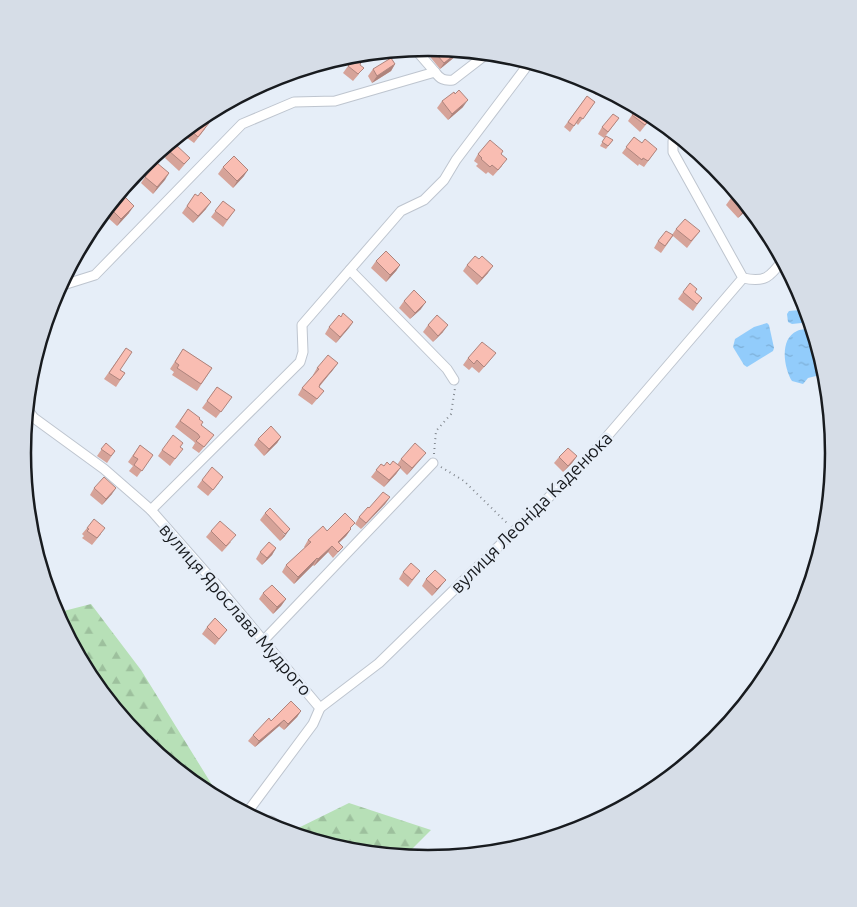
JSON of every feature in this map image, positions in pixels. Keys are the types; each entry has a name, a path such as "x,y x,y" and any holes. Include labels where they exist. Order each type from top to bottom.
{"street":[{"path":"421,56 440,78 446,81 453,80 479,60"},
{"path":"454,380 447,369 350,270 401,212 424,200 444,180 456,160 525,69"},
{"path":"70,283 95,275 242,124 294,102 335,101 435,72"},
{"path":"673,141 673,152 743,278 757,281 763,280 778,266"},
{"name":"вулиця Ярослава Мудрого","path":"151,510 300,362 303,352 302,325 350,270"},
{"name":"вулиця Леоніда Каденюка","path":"250,808 313,724 320,708 379,663 586,461 743,278"},
{"name":"вулиця Ярослава Мудрого","path":"33,417 104,469 151,510 320,708"},
{"path":"263,641 433,463"}],"path":[{"path":"454,380 455,394 452,414 436,432 433,463 464,481 515,531"}],"green space":[{"path":"91,604 141,670 214,788 167,752 130,715 98,674 84,652 63,611"},
{"path":"349,803 431,830 411,850 351,843 297,829"}],"water":[{"path":"799,310 804,323 792,324 788,322 787,314 789,311"},
{"path":"767,323 774,348 773,351 747,367 733,347 735,339 754,327"},
{"path":"806,329 818,374 808,378 803,384 792,381 789,375 785,362 785,347 791,335"}],"building":[{"path":"438,56 452,57 444,63"},
{"path":"390,58 395,64 377,76 373,69"},
{"path":"361,62 360,65 364,68 358,74 348,66"},
{"path":"459,90 468,100 452,114 442,101"},
{"path":"587,96 595,102 583,119 580,117 574,126 568,122"},
{"path":"633,113 647,122 645,125 632,115"},
{"path":"613,114 619,118 608,132 602,127"},
{"path":"209,123 209,123 198,137 194,133"},
{"path":"606,136 613,140 608,146 602,142"},
{"path":"634,137 642,143 645,139 657,149 648,161 643,158 642,160 626,147"},
{"path":"490,140 503,151 501,154 507,159 498,170 492,165 490,167 478,154"},
{"path":"177,146 190,158 184,164 170,152"},
{"path":"234,156 248,170 237,181 223,167"},
{"path":"158,164 169,173 157,187 145,177"},
{"path":"201,192 211,202 198,216 187,206 195,194 198,196"},
{"path":"125,197 134,206 121,219 113,211"},
{"path":"223,201 235,210 227,220 215,211"},
{"path":"685,219 700,231 691,241 676,229"},
{"path":"666,231 673,235 665,246 658,241"},
{"path":"386,251 400,265 390,275 376,261"},
{"path":"475,256 479,259 482,256 493,266 482,278 467,265"},
{"path":"690,283 697,289 695,292 702,298 697,304 683,292"},
{"path":"414,290 426,302 415,313 404,301"},
{"path":"343,313 353,322 340,337 329,327"},
{"path":"437,315 448,325 438,336 428,325"},
{"path":"482,342 496,353 484,367 477,360 474,364 468,358"},
{"path":"126,348 132,352 120,370 125,373 120,380 109,373"},
{"path":"183,349 212,368 201,384 177,368 179,365 175,362"},
{"path":"328,355 338,363 320,384 319,387 324,391 317,399 302,388 319,369 317,368"},
{"path":"217,387 232,397 221,412 207,401"},
{"path":"188,409 200,418 203,422 201,425 214,435 204,447 196,441 200,437 198,434 180,421"},
{"path":"271,426 281,437 269,449 258,439"},
{"path":"173,435 183,443 180,447 183,449 175,459 162,450"},
{"path":"106,443 115,451 111,456 101,449"},
{"path":"415,443 426,453 412,468 401,459"},
{"path":"140,445 153,455 142,471 134,465 138,459 133,456"},
{"path":"568,448 577,456 568,466 559,457"},
{"path":"393,461 401,467 389,480 376,470 381,464 384,466 387,462 390,465"},
{"path":"212,467 223,477 213,490 202,480"},
{"path":"104,477 116,488 106,499 94,488"},
{"path":"383,492 390,497 366,523 359,517"},
{"path":"270,508 290,529 285,534 265,513"},
{"path":"345,513 355,523 338,542 343,547 338,552 332,546 298,577 286,565 311,542 308,540 323,526 327,531"},
{"path":"94,519 105,528 97,538 87,531 89,529 87,528"},
{"path":"220,521 236,535 226,546 211,531"},
{"path":"269,542 276,548 267,558 260,552"},
{"path":"411,563 420,571 412,580 403,572"},
{"path":"435,570 446,580 437,589 426,579"},
{"path":"272,585 286,599 277,607 263,593"},
{"path":"215,618 227,630 219,639 207,627"},
{"path":"291,701 301,711 288,724 284,720 259,741 253,735 269,718 271,721"}]}
